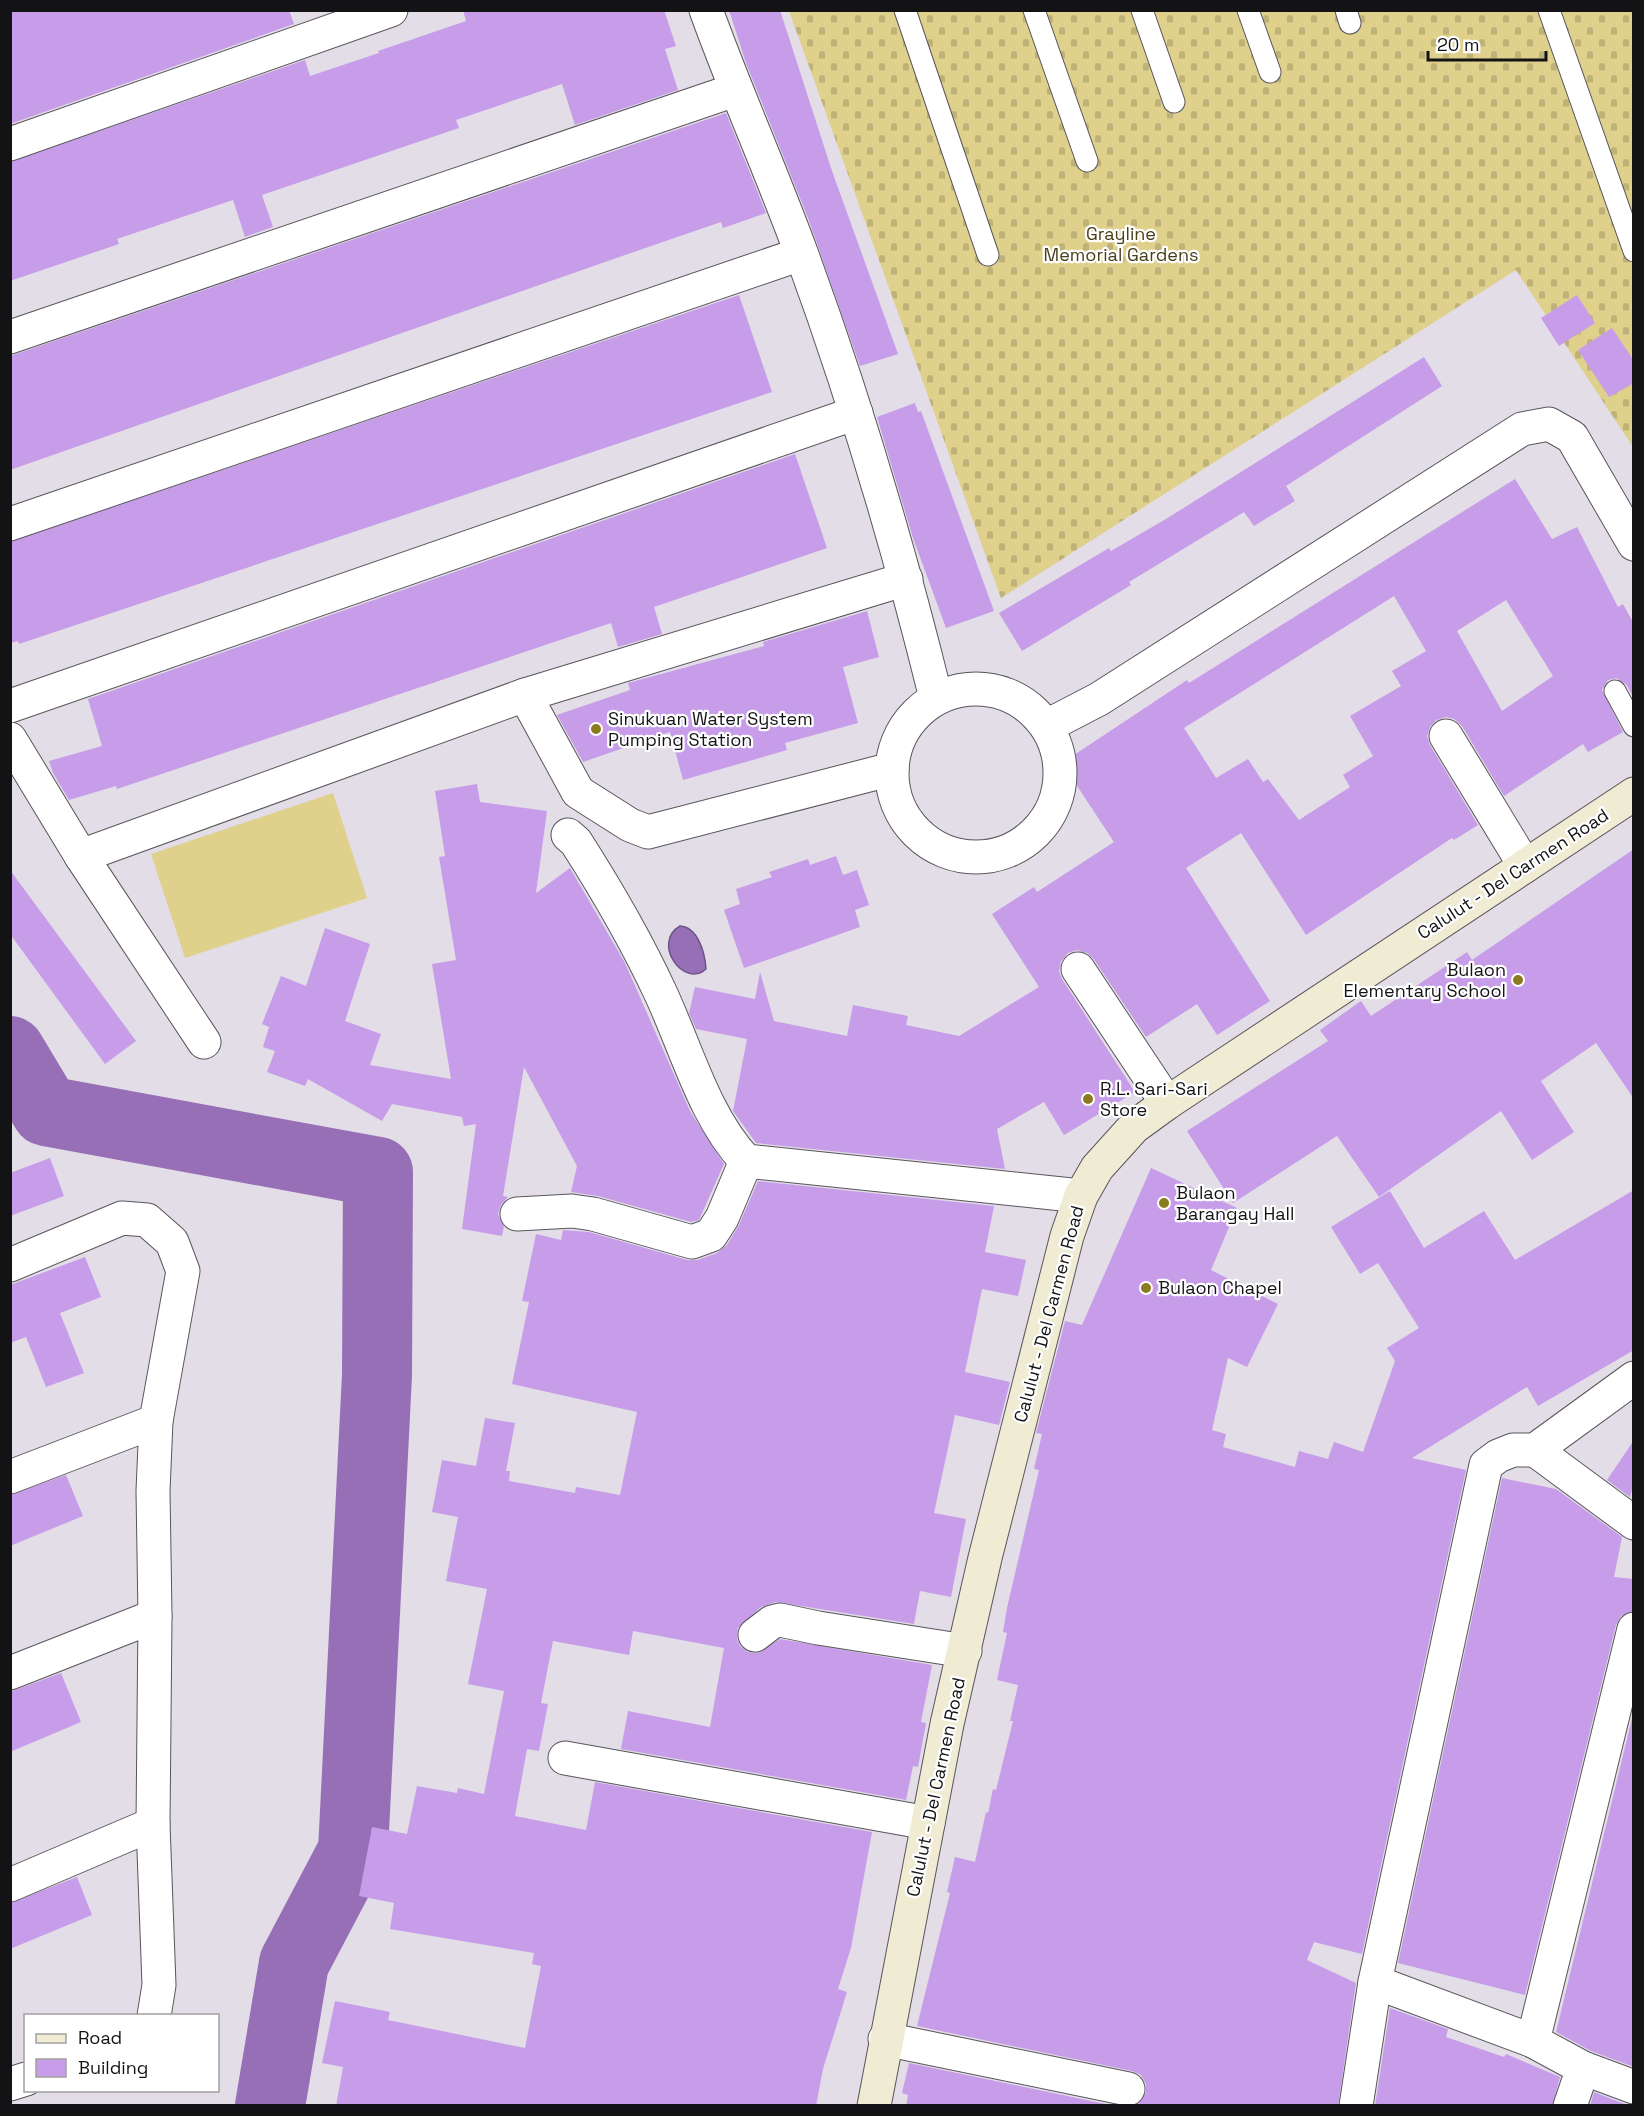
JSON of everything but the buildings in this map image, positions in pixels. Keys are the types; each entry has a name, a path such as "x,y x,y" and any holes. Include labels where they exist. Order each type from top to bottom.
{"main road":[{"name":"Calulut - Del Carmen Road","path":"874,2106 928,1823 985,1558 1055,1277 1082,1196 1096,1168 1134,1127 1167,1102 1634,794"}],"street":[{"path":"10,144 391,10"},
{"path":"706,10 735,90 801,254 856,413 906,579 936,698"},
{"path":"10,337 735,90"},
{"path":"10,524 801,254"},
{"path":"10,705 856,413"},
{"path":"1047,726 1098,699 1522,429 1549,423 1572,437 1634,544"},
{"path":"81,856 525,695 906,579"},
{"path":"977,687 1017,698 1047,726 1060,758 1059,793 1044,824 1019,847 995,856 969,858 944,852 922,838 905,818 894,795 892,769 898,741 913,716 936,698 977,687"},
{"path":"525,695 578,792 630,825 648,832 892,769"},
{"path":"1446,736 1525,866"},
{"path":"10,739 81,856 180,1002 204,1042"},
{"path":"568,835 576,842 618,907 662,995 714,1117 729,1143 746,1161 1082,1196"},
{"path":"1078,969 1167,1102"},
{"path":"517,1214 572,1211 593,1214 692,1242 711,1235 722,1218 746,1161"},
{"path":"10,1265 122,1218 147,1221 172,1242 183,1271 156,1421 153,1491 155,1616 153,1824 159,1985 154,2014"},
{"path":"1356,2106 1375,1982 1486,1465 1498,1456 1513,1450 1535,1450 1634,1378"},
{"path":"10,1478 156,1421"},
{"path":"1535,1450 1634,1523"},
{"path":"10,1673 155,1616"},
{"path":"755,1635 772,1622 780,1620 965,1651"},
{"path":"1533,2041 1634,1629"},
{"path":"565,1758 928,1823"},
{"path":"10,1884 153,1824"},
{"path":"1375,1982 1533,2041 1583,2068 1634,2087"},
{"path":"885,2039 1128,2089"},
{"path":"1570,2106 1583,2068"}],"lane":[{"path":"905,10 988,255"},
{"path":"1034,10 1087,161"},
{"path":"1142,10 1174,102"},
{"path":"1248,10 1270,72"},
{"path":"1549,10 1634,250"},
{"path":"1615,691 1634,726"}],"green space":[{"name":"Grayline Memorial Gardens","path":"789,11 1633,11 1633,447 1516,270 1001,598"},
{"path":"333,793 367,898 185,958 151,854"}],"shaded area":[{"path":"680,926 692,931 702,949 706,969 697,974 680,969 670,952 669,943 672,934"}],"waterway":[{"path":"10,1051 46,1111 378,1172 377,1375 353,1851 294,1963 270,2106"}],"place":[{"name":"Sinukuan Water System Pumping Station","path":"596,729"},
{"name":"Bulaon Elementary School","path":"1518,980"},
{"name":"R.L. Sari-Sari Store","path":"1088,1099"},
{"name":"Bulaon Barangay Hall","path":"1164,1203"},
{"name":"Bulaon Chapel","path":"1146,1288"}]}
